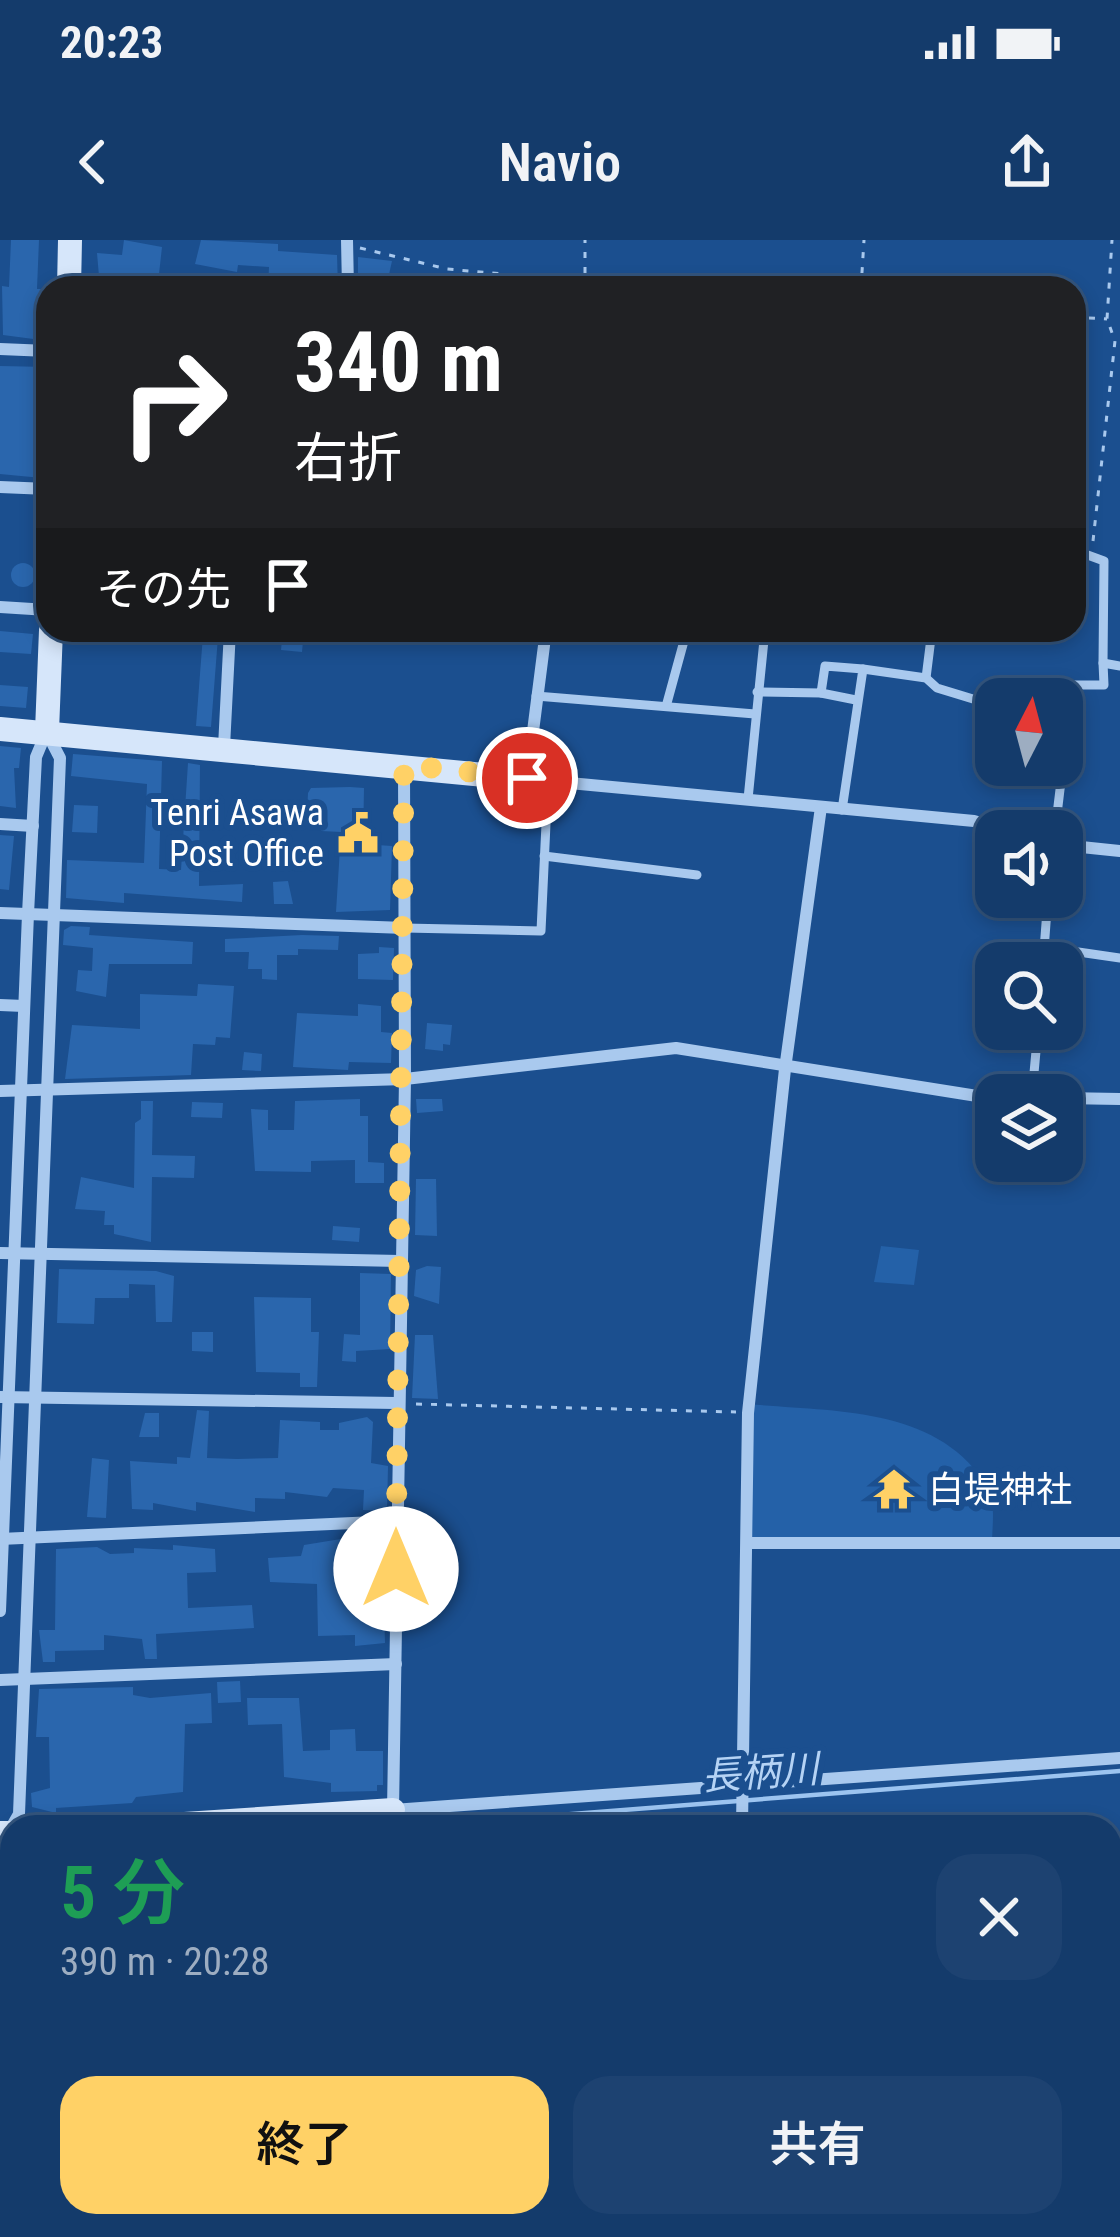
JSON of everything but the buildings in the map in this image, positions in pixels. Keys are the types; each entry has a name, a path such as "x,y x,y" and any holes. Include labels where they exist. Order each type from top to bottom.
{"street":[{"path":"69,276 70,240"},
{"path":"347,242 348,276"},
{"path":"0,349 36,350"},
{"path":"0,487 36,488"},
{"path":"0,608 36,610"},
{"path":"0,1611 8,1253 18,1174 36,758 46,731 50,642"},
{"path":"224,747 229,642"},
{"path":"537,779 536,696 544,642"},
{"path":"0,729 975,821"},
{"path":"18,1815 44,1256 59,758 46,731"},
{"path":"393,1810 396,1403 405,1079 404,765"},
{"path":"742,1815 748,1413 785,1069 821,807"},
{"path":"0,824 32,826"},
{"path":"1083,847 1120,851"},
{"path":"0,913 405,928"},
{"path":"0,1005 24,1006"},
{"path":"0,1091 405,1079 676,1048 975,1096"},
{"path":"1083,1098 1120,1099"},
{"path":"0,1174 18,1174"},
{"path":"8,1253 400,1262"},
{"path":"5,1397 396,1403"},
{"path":"2,1539 397,1521"},
{"path":"747,1543 1120,1543"},
{"path":"0,1680 396,1664"},
{"path":"327,1815 1120,1758"}],"lane":[{"path":"1083,685 1104,685 1104,561 1086,551"},
{"path":"667,703 684,642"},
{"path":"748,799 763,642"},
{"path":"926,678 930,642"},
{"path":"1102,663 1120,666"},
{"path":"820,693 825,666 926,678 937,688 975,700"},
{"path":"842,810 863,669"},
{"path":"757,692 820,693 856,700"},
{"path":"536,696 667,703 754,714"},
{"path":"405,928 541,931 544,856 537,779"},
{"path":"544,856 697,875"},
{"path":"1083,953 1120,958"}],"path":[{"path":"584,276 585,240"},
{"path":"862,276 864,240"},
{"path":"1112,240 1107,320 1120,332"},
{"path":"347,242 447,268 511,276"},
{"path":"1086,318 1107,320"},
{"path":"1091,552 1113,329"},
{"path":"396,1403 748,1413"}],"shaded area":[{"path":"881,1246 919,1250 914,1285 874,1282"},
{"path":"749,1404 881,1418 942,1441 967,1461 988,1488 993,1507 992,1544 747,1543"}],"waterway":[{"name":"長柄川","path":"558,1815 1120,1771"}],"place":[{"name":"Tenri Asawa Post Office","path":"358,833"},
{"name":"白堤神社","path":"894,1489"}],"route":[{"path":"396,1569 405,1079 404,765 527,778"}]}
